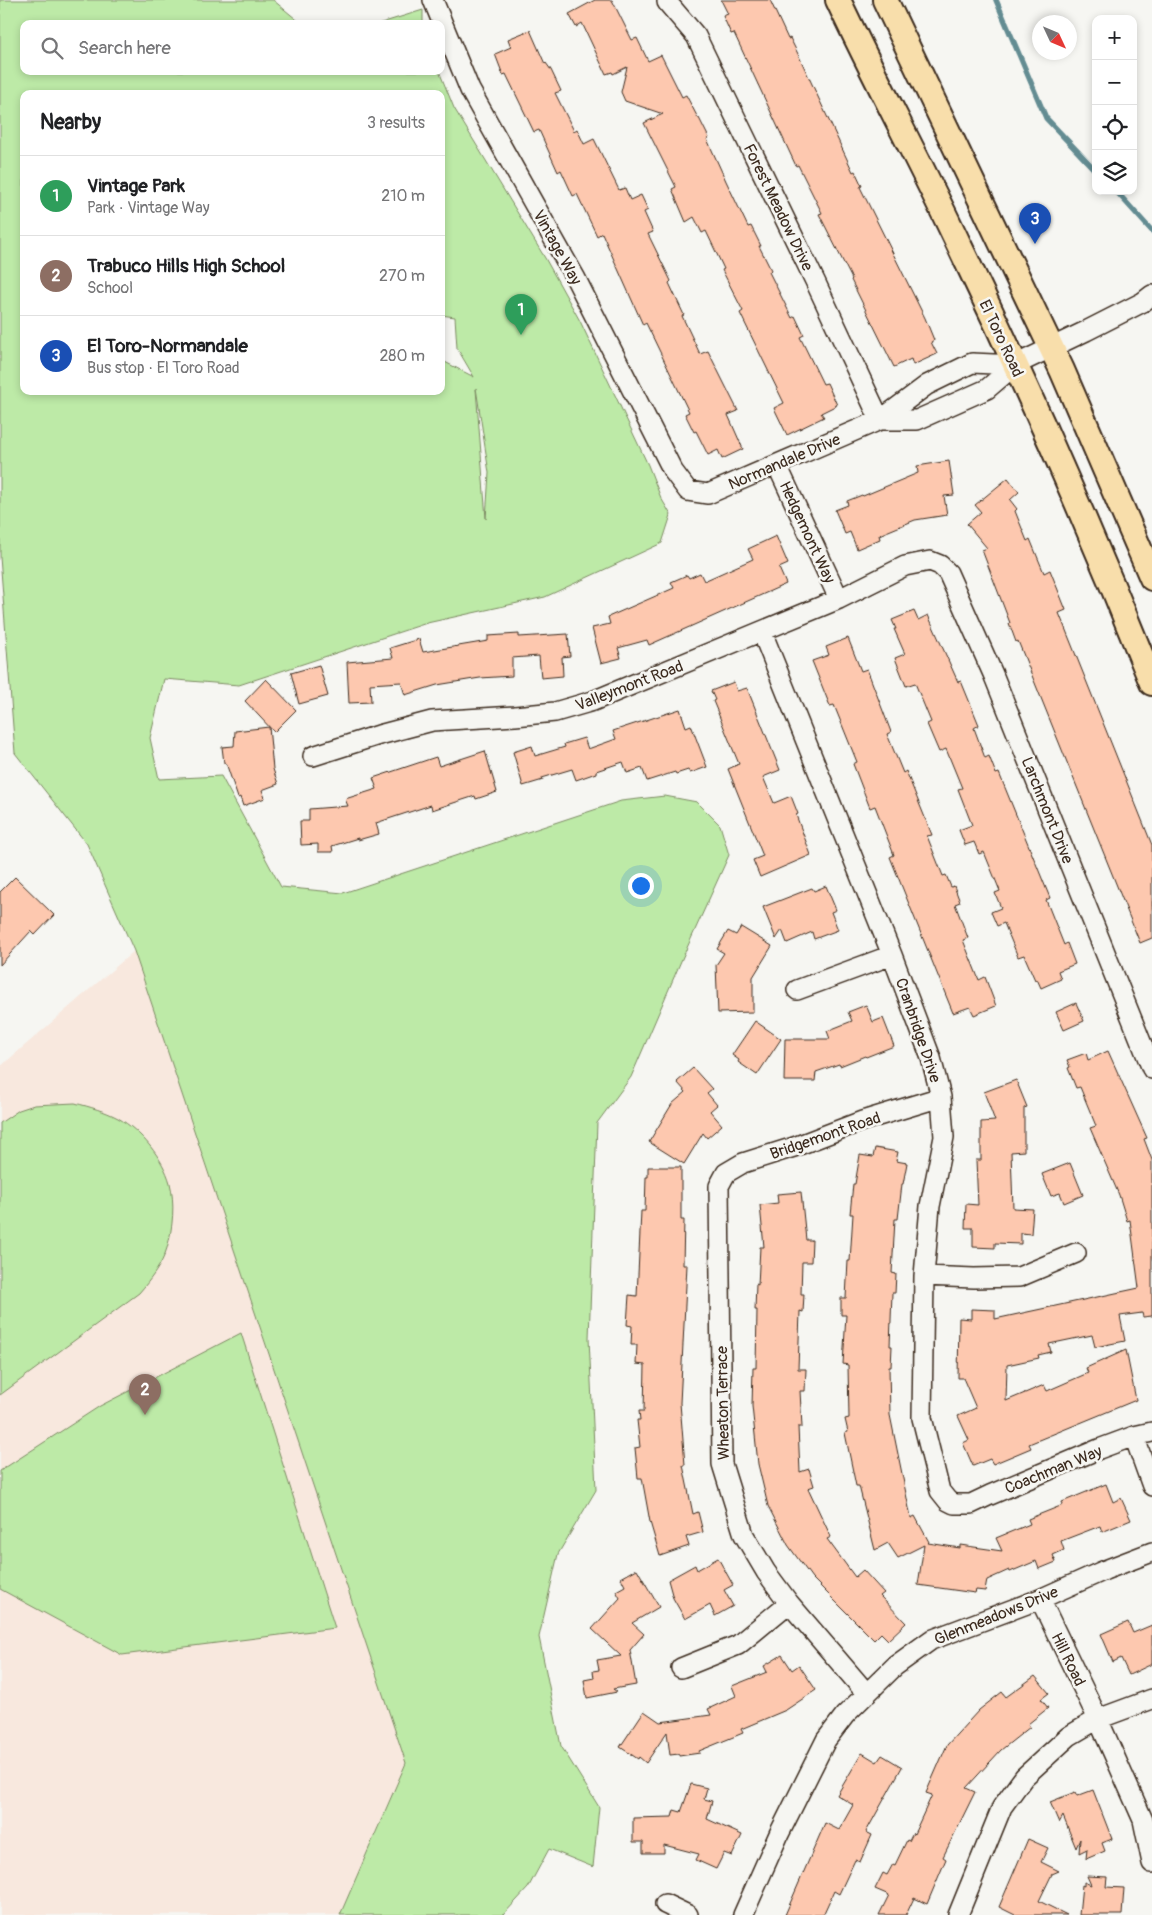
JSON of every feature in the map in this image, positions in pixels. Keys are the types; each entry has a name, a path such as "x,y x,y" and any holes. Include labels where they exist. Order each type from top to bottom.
{"main road":[{"name":"El Toro Road","path":"838,0 960,246 1015,365 1110,576 1152,683"},
{"path":"885,0 1052,348 1152,578"}],"street":[{"name":"Vintage Way","path":"433,0 441,20"},
{"name":"Forest Meadow Drive","path":"667,2 696,36 880,420"},
{"name":"Vintage Way","path":"445,29 470,90 576,279 673,472 688,491"},
{"name":"Normandale Drive","path":"880,420 917,420 987,389 1015,365 1052,348 1147,298"},
{"name":"Normandale Drive","path":"688,491 708,494 880,420 926,385 972,363 1015,365"},
{"name":"Hedgemont Way","path":"777,465 840,599"},
{"name":"Valleymont Road","path":"313,756 379,735 432,721 555,712 593,701 840,599 905,566 930,561"},
{"name":"Larchmont Drive","path":"930,561 940,565 948,573 993,674 1152,1069"},
{"name":"Cranbridge Drive","path":"762,632 892,955 931,1058 940,1096 944,1137 930,1206 924,1276 922,1418 940,1491 948,1501 954,1504"},
{"path":"797,990 892,955"},
{"name":"Bridgemont Road","path":"719,1186 726,1173 743,1163 940,1096"},
{"name":"Wheaton Terrace","path":"719,1186 722,1464 744,1535 766,1572 789,1603 867,1694"},
{"path":"924,1276 1019,1277 1076,1253"},
{"path":"1143,1434 1152,1486"},
{"name":"Coachman Way","path":"954,1504 971,1504 1143,1434"},
{"name":"Glenmeadows Drive","path":"743,1915 779,1834 826,1740 844,1715 895,1666 931,1640 1152,1552"},
{"name":"Hill Road","path":"1040,1598 1098,1719 1143,1820 1152,1863"},
{"path":"680,1668 738,1645 789,1603"},
{"path":"958,1915 1002,1808 1024,1777 1069,1736 1098,1719 1152,1699"},
{"path":"665,1904 688,1915"}],"shaded area":[{"path":"134,951 406,1763 340,1915 0,1915 0,1067"}],"green space":[{"path":"0,0 273,0 297,20 20,20 20,75 441,75 454,108 545,258 580,321 648,465 661,498 671,515 662,543 545,597 427,623 239,685 164,679 150,738 159,779 221,776 281,887 343,893 621,801 665,796 697,802 720,825 729,855 631,1077 597,1123 589,1338 596,1490 558,1554 539,1637 561,1746 599,1807 593,1867 549,1849 528,1888 503,1915 340,1915 406,1763 134,951 87,844 15,753 0,557","holes":["476,388 489,473 486,519"]},
{"path":"423,10 423,20 391,20"},
{"path":"75,1103 103,1111 118,1118 135,1130 157,1155 167,1174 172,1191 173,1215 169,1240 159,1266 139,1293 0,1395 0,1123 19,1110 34,1105"},
{"path":"241,1333 335,1628 122,1655 0,1589 0,1471 100,1406"}],"building":[{"path":"595,0 612,0 632,40 637,38 648,61 661,55 682,97 686,95 699,118 748,227 751,226 761,246 759,246 771,270 769,272 792,318 795,316 804,335 800,337 823,384 827,383 837,405 821,413 824,417 787,435 774,408 784,403 740,313 743,311 722,270 724,269 706,231 702,233 694,217 686,222 672,189 676,187 644,123 663,114 625,101 621,92 627,67 613,74 612,72 606,74 582,23 576,27 569,14"},
{"path":"721,0 770,0 788,39 790,38 798,54 853,172 855,171 862,186 860,187 925,318 934,340 931,342 937,354 913,365 911,359 894,367 819,214 822,213 798,165 796,166 734,33 731,34 723,16 728,14"},
{"path":"530,30 545,64 551,70 561,91 555,93 574,131 577,129 584,144 594,139 619,190 625,188 630,200 641,195 648,210 644,212 653,232 648,234 671,281 669,283 684,315 682,316 700,354 708,351 738,411 728,415 743,449 722,459 718,450 708,455 685,414 689,412 646,323 643,325 602,233 597,236 577,194 573,196 561,170 558,172 539,130 534,132 506,74 503,75 495,54 511,47 508,39"},
{"path":"949,461 954,495 944,496 947,515 915,520 879,535 880,539 857,549 850,532 845,534 835,510 848,505 847,501 918,473 917,466"},
{"path":"1008,478 1019,492 1010,500 1017,509 1015,511 1027,541 1030,539 1044,573 1050,570 1066,610 1059,613 1152,845 1152,938 1140,943 1018,641 1016,642 982,550 987,548 967,524 981,512 975,505"},
{"path":"776,536 788,564 779,568 786,584 649,645 647,640 618,648 621,658 601,663 592,628 610,624 608,617 674,588 671,582 687,575 689,578 700,573 704,581 753,559 748,549"},
{"path":"914,611 918,620 928,615 958,682 961,681 979,725 974,728 985,758 989,756 996,774 999,773 1050,898 1046,900 1064,945 1067,943 1075,964 1058,971 1061,979 1041,988 1037,979 1035,980 1024,955 1018,957 1004,923 997,926 991,912 1001,908 995,893 1000,891 984,852 979,854 974,842 965,845 959,830 972,825 958,789 962,788 946,749 939,752 927,724 931,722 915,683 906,686 895,658 905,654 892,620"},
{"path":"519,634 519,637 568,634 570,656 562,657 563,676 541,678 539,656 512,658 512,676 480,678 437,685 405,695 401,682 370,684 371,702 349,703 347,662 393,658 390,648 419,639 423,652 488,641 488,636"},
{"path":"848,638 861,671 867,669 891,732 887,734 903,773 906,771 932,835 927,836 943,876 946,875 951,887 954,886 960,902 955,904 968,938 963,940 979,980 985,977 996,1006 974,1015 970,1007 953,1013 890,857 894,855 875,806 870,808 853,764 857,762 834,705 830,706 812,661 829,655 826,647"},
{"path":"319,665 328,696 299,704 291,673"},
{"path":"266,679 296,710 274,732 245,701"},
{"path":"734,682 737,691 747,688 780,770 763,777 774,803 791,796 811,855 760,877 753,860 763,856 728,769 739,764 713,701 715,700 711,691"},
{"path":"680,709 686,727 691,725 707,767 690,773 688,770 676,774 675,772 647,781 642,768 627,773 623,762 576,780 572,769 523,786 513,752 532,746 535,756 565,747 564,744 584,738 588,749 616,739 613,731"},
{"path":"269,727 273,769 278,784 262,790 265,798 243,806 240,797 238,798 226,763 224,763 222,747 234,746 235,731"},
{"path":"485,751 497,792 476,799 475,796 432,810 431,805 376,823 379,834 332,846 333,852 318,852 318,844 301,845 300,821 309,821 309,809 348,806 345,799 377,789 373,778 436,757 439,766"},
{"path":"15,877 54,915 35,935 31,931 0,965 0,892"},
{"path":"826,886 836,910 831,912 838,930 814,939 812,932 787,943 782,930 776,939 763,907 812,888 814,891"},
{"path":"741,927 772,946 753,977 753,1012 718,1013 716,965 724,953 717,949 728,931 736,935"},
{"path":"1076,1003 1084,1021 1064,1030 1056,1012"},
{"path":"866,1005 873,1022 883,1018 894,1046 840,1066 839,1064 816,1072 815,1081 784,1081 785,1039 830,1039 827,1031 852,1021 848,1012"},
{"path":"755,1021 781,1039 757,1075 738,1062 739,1060 732,1055"},
{"path":"1108,1051 1147,1138 1144,1139 1152,1160 1152,1316 1143,1317 1142,1313 1120,1316 1125,1341 1095,1347 1092,1335 1049,1344 1051,1352 1038,1355 1039,1358 1007,1365 1006,1401 1044,1385 1047,1391 1088,1373 1086,1368 1126,1350 1136,1400 1029,1444 1031,1448 993,1464 990,1459 973,1466 963,1443 969,1440 958,1416 976,1408 963,1378 958,1378 959,1318 971,1319 971,1309 995,1310 995,1319 1139,1288 1130,1220 1127,1221 1119,1195 1090,1128 1096,1126 1080,1087 1076,1088 1068,1068 1070,1067 1067,1060 1086,1053 1088,1060"},
{"path":"693,1068 712,1089 707,1093 717,1105 710,1111 722,1125 707,1138 703,1133 684,1164 649,1142 672,1104 686,1092 677,1082"},
{"path":"1016,1080 1027,1107 1024,1108 1024,1151 1011,1152 1013,1208 1033,1209 1031,1234 1021,1233 1021,1244 995,1243 995,1248 973,1247 973,1228 965,1228 966,1204 978,1205 976,1160 981,1160 981,1122 995,1121 984,1092"},
{"path":"875,1148 898,1152 896,1161 907,1163 902,1184 898,1219 895,1219 892,1273 896,1274 895,1293 892,1293 890,1346 892,1346 891,1367 889,1367 890,1415 911,1518 915,1516 928,1543 960,1548 960,1545 1002,1551 996,1538 1030,1524 1028,1519 1063,1505 1062,1502 1106,1484 1113,1502 1121,1498 1131,1520 1102,1532 1100,1526 1061,1541 1064,1550 1053,1555 1056,1562 1039,1569 1036,1561 1010,1572 1009,1570 987,1580 985,1591 976,1590 975,1593 918,1585 924,1545 898,1558 888,1543 875,1550 859,1486 856,1486 845,1433 848,1432 845,1419 849,1418 848,1365 843,1364 846,1315 841,1315 841,1298 846,1298 848,1261 850,1261 853,1214 850,1214 853,1184 855,1184 860,1155 873,1157"},
{"path":"1070,1163 1083,1195 1064,1203 1060,1193 1051,1196 1042,1174"},
{"path":"648,1167 681,1167 681,1220 684,1220 683,1265 687,1265 680,1403 685,1465 683,1465 693,1514 698,1512 703,1532 686,1537 689,1546 660,1556 650,1522 642,1478 638,1478 635,1448 640,1447 637,1420 640,1420 639,1411 644,1411 645,1365 636,1364 637,1345 631,1345 632,1326 627,1325 629,1295 637,1296 641,1211 645,1211"},
{"path":"801,1192 806,1240 812,1240 811,1262 802,1262 801,1294 804,1294 803,1312 800,1311 798,1369 806,1369 805,1391 800,1391 802,1427 798,1427 800,1472 809,1469 814,1486 808,1488 831,1537 827,1539 855,1577 863,1570 884,1593 880,1596 906,1623 888,1640 881,1633 874,1640 812,1578 788,1545 768,1506 758,1464 752,1406 753,1368 756,1368 756,1284 758,1285 760,1247 764,1247 760,1205 778,1203 777,1194"},
{"path":"718,1558 733,1585 724,1590 733,1606 715,1616 710,1605 685,1619 673,1598 668,1580 695,1565 697,1570"},
{"path":"637,1569 659,1607 632,1623 644,1634 630,1650 636,1685 613,1689 617,1692 587,1698 584,1680 594,1678 593,1671 599,1670 597,1660 621,1656 592,1629 620,1598 616,1591 625,1586 621,1578"},
{"path":"1128,1622 1133,1633 1152,1625 1152,1664 1129,1675 1121,1658 1113,1662 1101,1634"},
{"path":"782,1655 792,1670 799,1665 816,1690 786,1710 741,1729 743,1733 699,1751 700,1753 679,1756 679,1754 670,1755 667,1732 646,1763 620,1747 644,1711 660,1722 711,1715 708,1709 736,1696 732,1686 767,1672 764,1666"},
{"path":"1035,1676 1049,1693 1041,1699 1048,1708 1028,1724 1030,1727 1001,1750 966,1788 975,1792 943,1857 946,1859 927,1904 914,1898 906,1915 879,1915 889,1895 875,1889 883,1873 887,1875 893,1864 895,1865 907,1840 909,1841 914,1834 932,1795 926,1793 947,1745 979,1710 1002,1692 1006,1697"},
{"path":"862,1753 877,1762 882,1755 902,1767 866,1832 872,1835 860,1862 855,1860 839,1894 834,1891 823,1915 785,1915 825,1823 839,1830 853,1805 837,1795"},
{"path":"691,1784 707,1788 704,1799 712,1801 707,1819 742,1835 732,1856 724,1853 716,1869 696,1860 699,1854 664,1845 664,1853 643,1853 643,1842 633,1842 633,1818 672,1817 674,1810 681,1812"},
{"path":"1093,1790 1112,1839 1102,1843 1105,1851 1086,1859 1087,1849 1079,1853 1080,1839 1076,1848 1063,1816 1059,1823 1050,1802 1075,1792 1077,1796"},
{"path":"1028,1839 1048,1848 1041,1862 1059,1871 1052,1874 1039,1901 1067,1915 1015,1915 999,1907"},
{"path":"1087,1876 1107,1877 1106,1887 1124,1888 1122,1915 1079,1915 1082,1885 1084,1886 1084,1882 1091,1885"}],"waterway":[{"path":"996,0 1046,118 1092,167"},
{"path":"1120,195 1152,231"}],"place":[{"name":"El Toro-Normandale","path":"1035,244"},
{"name":"Vintage Park","path":"521,335"},
{"name":"Trabuco Hills High School","path":"145,1415"}]}
